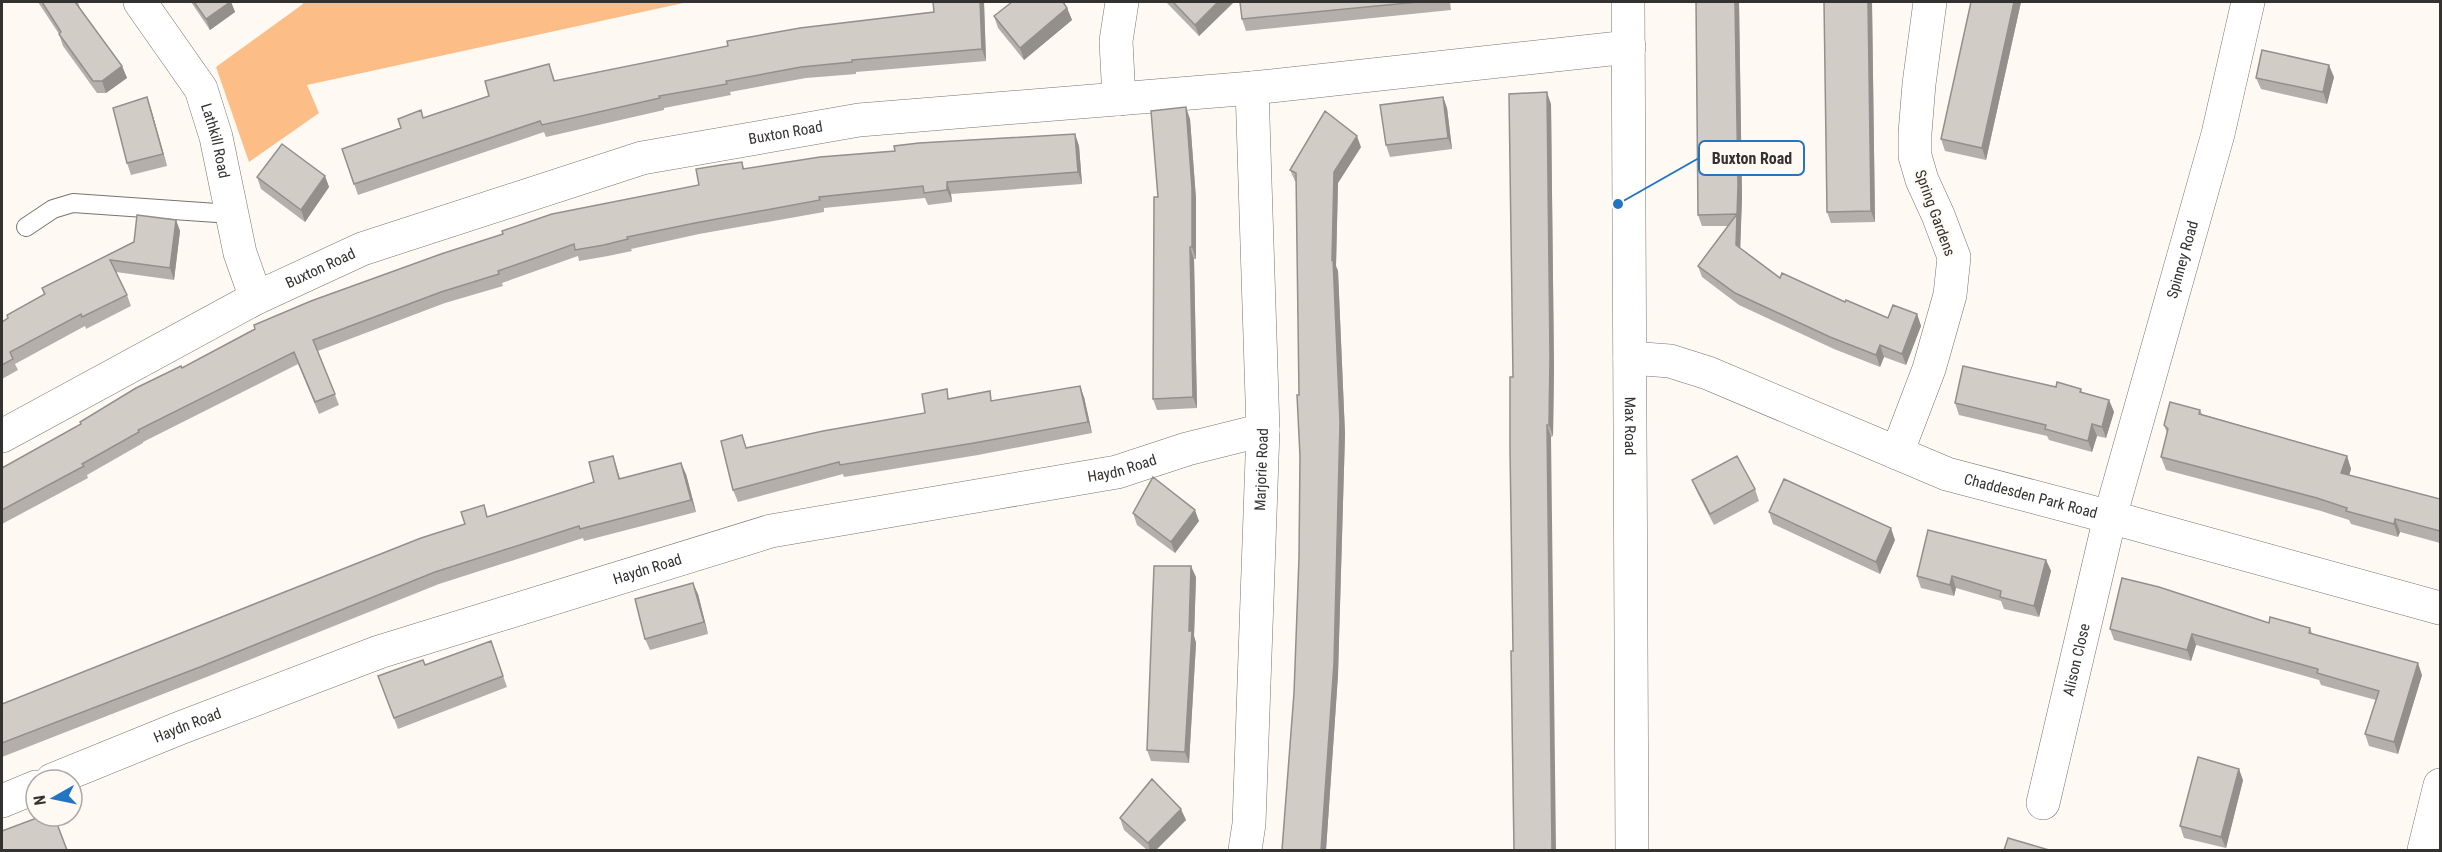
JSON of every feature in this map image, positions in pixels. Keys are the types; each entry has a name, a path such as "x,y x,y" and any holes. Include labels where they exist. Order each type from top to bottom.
{"street":[{"name":"Lathkill Road","path":"140,2 201,89 214,131 240,253 256,298"},
{"path":"1119,99 1116,41 1122,2"},
{"name":"Max Road","path":"1628,2 1632,850"},
{"name":"Spring Gardens","path":"1897,453 1929,369 1950,295 1954,257 1922,180 1916,156 1916,123 1930,2"},
{"name":"Spinney Road","path":"2110,516 2218,134 2248,2"},
{"name":"Buxton Road","path":"2,436 256,298 362,249 642,158 859,120 1252,88 1629,47"},
{"name":"Marjorie Road","path":"1245,850 1249,824 1263,430 1252,88"},
{"name":"Chaddesden Park Road","path":"1630,358 1670,361 1708,373 1947,474 2110,516 2440,608"},
{"name":"Haydn Road","path":"82,768 379,652 771,531 1117,472 1187,449 1263,430"},
{"name":"Alison Close","path":"2043,804 2110,516"},
{"path":"2424,850 2440,785"},
{"path":"2,801 24,792"}],"lane":[{"path":"26,227 53,209 74,202 231,214"}],"shaded area":[{"path":"303,2 688,2 307,85 319,113 249,162 216,67"}],"building":[{"path":"42,2 75,2 122,66 102,81 93,81 59,34 61,32"},
{"path":"194,2 230,2 206,19"},
{"path":"933,2 980,2 982,49 852,60 852,62 801,67 726,81 727,84 659,96 660,98 542,125 540,121 354,184 342,149 401,128 398,119 421,110 423,118 489,96 485,81 549,64 554,81 728,46 727,41 800,28 934,12"},
{"path":"1012,2 1063,2 1067,8 1020,48 994,16"},
{"path":"1173,2 1218,2 1195,25"},
{"path":"1240,2 1418,2 1242,19"},
{"path":"1696,2 1735,2 1738,185 1736,245 1780,278 1782,273 1845,302 1846,300 1888,318 1893,305 1917,314 1902,354 1880,345 1876,355 1830,337 1735,293 1698,266 1737,214 1698,215"},
{"path":"1824,2 1868,2 1871,211 1827,212"},
{"path":"1971,2 2014,2 1982,148 1941,139"},
{"path":"2262,50 2329,65 2323,92 2256,78"},
{"path":"1547,92 1550,356 1549,425 1547,425 1552,850 1514,850 1510,449 1510,377 1513,377 1509,94"},
{"path":"147,97 163,154 127,163 113,108"},
{"path":"1443,97 1448,138 1386,145 1380,105"},
{"path":"1186,107 1192,188 1192,247 1190,247 1193,397 1153,399 1154,197 1158,197 1151,111"},
{"path":"1325,111 1357,136 1334,172 1332,260 1340,422 1334,663 1321,850 1282,850 1294,693 1299,558 1296,173 1290,170"},
{"path":"1075,134 1078,172 947,182 947,190 924,193 923,186 819,197 820,200 627,237 628,239 604,245 575,250 574,244 498,271 499,274 441,292 313,340 335,394 315,402 294,352 138,430 139,432 82,464 84,466 2,510 2,468 81,424 80,422 136,388 181,366 182,368 255,329 254,325 311,301 503,234 502,231 552,214 699,185 696,169 742,162 743,169 820,157 895,151 894,146 919,143"},
{"path":"282,144 325,176 301,210 257,177"},
{"path":"137,215 176,220 170,268 110,260 127,295 82,317 81,314 10,352 13,359 2,365 2,322 8,318 7,315 45,294 42,288 134,242"},
{"path":"1963,366 2056,387 2057,382 2081,389 2080,392 2109,400 2102,427 2092,424 2088,441 2045,429 2046,425 1955,403"},
{"path":"1080,386 1088,422 840,465 839,462 733,490 721,441 742,435 746,448 823,431 925,413 922,394 947,389 948,399 990,391 991,401"},
{"path":"2170,402 2200,410 2199,414 2347,456 2341,473 2440,499 2440,531 2395,519 2394,524 2346,511 2347,508 2317,498 2161,457 2168,429 2164,425"},
{"path":"613,456 619,479 681,463 691,500 580,529 579,526 435,572 200,667 2,743 2,704 421,538 465,524 461,512 484,505 487,517 594,482 589,462"},
{"path":"1737,456 1755,489 1710,514 1692,480"},
{"path":"1153,477 1195,510 1171,542 1133,513"},
{"path":"1784,479 1891,528 1876,562 1769,512"},
{"path":"1928,530 2046,560 2034,606 2000,597 2001,591 1952,576 1950,585 1917,576"},
{"path":"1154,566 1191,566 1189,631 1192,631 1185,752 1147,750"},
{"path":"2122,578 2159,587 2269,623 2270,617 2310,628 2309,633 2418,663 2394,742 2365,734 2379,691 2317,673 2318,669 2192,634 2187,650 2110,629"},
{"path":"693,583 704,622 645,639 635,599"},
{"path":"491,641 503,676 394,718 378,676 423,660 425,665"},
{"path":"2198,757 2239,769 2221,837 2180,826"},
{"path":"1152,779 1181,809 1148,843 1120,818"},
{"path":"24,823 24,828 59,828 67,850 2,850 2,831"},
{"path":"2008,838 2049,850 2004,850"}],"place":[{"name":"Buxton Road","path":"1618,204"}]}
